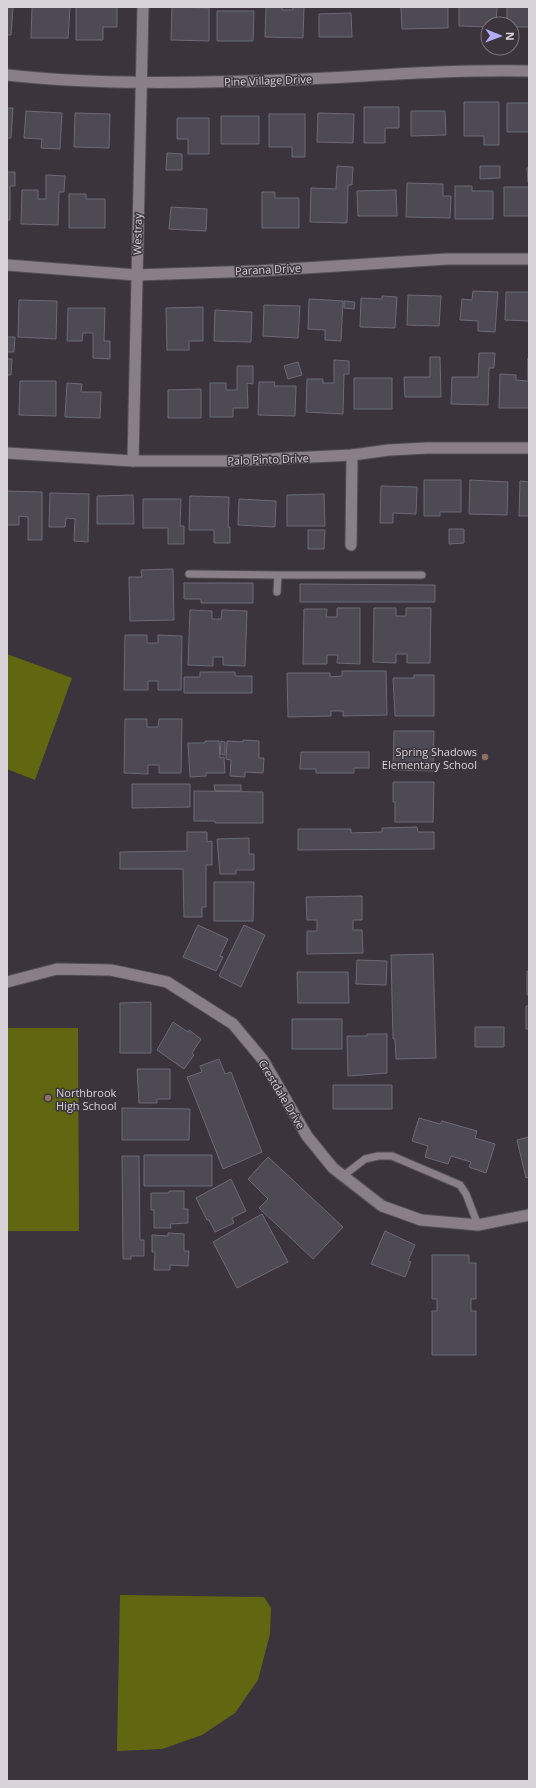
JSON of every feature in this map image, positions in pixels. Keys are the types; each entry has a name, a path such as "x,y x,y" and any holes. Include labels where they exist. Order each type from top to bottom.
{"street":[{"name":"Westray","path":"133,461 143,7"},
{"name":"Pine Village Drive","path":"7,75 50,80 141,83 282,80 432,71 529,71"},
{"name":"Parana Drive","path":"7,265 136,275 258,271 447,258 529,259"},
{"name":"Palo Pinto Drive","path":"7,453 133,461 227,461 352,455 389,450 426,448 529,448"},
{"path":"351,545 352,455"},
{"name":"Crestdale Drive","path":"7,982 57,969 111,970 167,982 233,1024 263,1060 307,1136 333,1168 382,1206 421,1220 478,1225 529,1215"}],"lane":[{"path":"189,574 278,576 422,575"},
{"path":"277,592 278,576"},
{"path":"343,1176 366,1159 378,1156 392,1156 460,1185 466,1194 478,1225"}],"green space":[{"path":"7,654 72,678 35,780 7,769"},
{"path":"7,1028 78,1028 79,1231 7,1231"},
{"path":"120,1595 264,1597 271,1608 270,1634 258,1680 235,1713 202,1735 162,1749 117,1751"}],"building":[{"path":"7,7 13,7 11,35 7,35"},
{"path":"32,7 70,7 68,38 31,38"},
{"path":"76,7 117,7 117,27 103,27 103,40 76,40"},
{"path":"172,7 209,8 209,41 171,40"},
{"path":"266,7 282,7 282,10 293,10 293,7 304,7 303,38 265,37"},
{"path":"401,7 448,7 448,28 402,29"},
{"path":"459,7 497,7 496,16 480,16 480,27 459,26"},
{"path":"507,7 529,7 529,27 520,27 520,16 507,16"},
{"path":"217,11 254,11 253,41 217,41"},
{"path":"351,13 352,37 319,37 319,14"},
{"path":"464,102 499,102 499,145 484,145 484,136 464,136"},
{"path":"507,103 529,103 529,132 507,132"},
{"path":"364,107 399,107 399,128 385,128 385,143 364,143"},
{"path":"7,108 13,108 11,138 7,138"},
{"path":"26,111 62,113 60,149 41,148 42,139 24,138"},
{"path":"411,111 445,111 446,135 411,136"},
{"path":"75,113 110,114 109,148 74,147"},
{"path":"318,113 354,114 353,143 317,142"},
{"path":"269,114 305,114 305,157 292,157 292,147 269,147"},
{"path":"221,116 259,116 259,144 221,144"},
{"path":"177,118 209,118 209,154 188,154 188,139 177,139"},
{"path":"167,153 182,154 182,170 166,170"},
{"path":"337,166 353,167 352,185 348,185 347,223 310,222 311,188 336,189"},
{"path":"480,166 500,166 500,178 480,179"},
{"path":"527,168 529,168 529,182 528,182"},
{"path":"7,172 15,172 15,186 10,186 10,220 7,220"},
{"path":"46,175 65,176 64,192 59,192 58,225 21,224 22,190 38,190 38,199 46,199"},
{"path":"407,183 443,184 443,196 451,196 450,218 406,217"},
{"path":"455,186 472,186 472,191 493,191 493,219 455,219"},
{"path":"504,187 529,187 529,216 504,216"},
{"path":"396,190 397,216 358,216 357,191"},
{"path":"262,192 275,192 275,198 299,198 299,228 262,228"},
{"path":"69,194 86,194 86,199 105,199 105,228 69,228"},
{"path":"171,207 207,209 206,231 169,229"},
{"path":"473,291 498,292 495,332 478,331 478,321 460,320 462,299 472,300"},
{"path":"506,292 529,292 529,321 505,320"},
{"path":"408,295 441,296 439,326 407,325"},
{"path":"382,296 397,297 395,328 360,327 361,298 382,299"},
{"path":"309,299 343,301 341,341 325,340 325,330 308,329"},
{"path":"19,300 57,301 56,339 18,337"},
{"path":"344,301 355,302 354,309 344,308"},
{"path":"264,305 300,306 298,338 263,336"},
{"path":"203,307 203,341 189,341 189,350 167,350 166,308"},
{"path":"68,308 105,308 104,341 110,341 110,359 93,358 93,333 83,333 82,341 67,341"},
{"path":"215,310 252,312 251,342 214,341"},
{"path":"7,337 15,337 14,352 7,352"},
{"path":"479,353 495,353 494,368 489,368 488,405 451,404 452,377 478,377"},
{"path":"430,357 440,357 441,397 405,397 404,377 430,377"},
{"path":"528,358 529,408 499,408 500,374 516,375 516,380 528,381"},
{"path":"7,359 12,359 11,375 7,375"},
{"path":"334,360 349,361 349,374 344,374 343,414 306,412 307,379 323,379 323,383 334,383"},
{"path":"298,362 302,375 288,379 284,366"},
{"path":"237,366 253,366 253,384 247,383 248,408 233,408 233,417 210,417 210,383 226,383 226,390 237,390"},
{"path":"354,378 392,378 392,409 354,409"},
{"path":"20,381 56,381 56,416 19,415"},
{"path":"259,382 275,382 274,386 296,386 295,416 258,415"},
{"path":"67,383 82,384 81,392 101,392 100,418 65,417"},
{"path":"201,389 201,418 168,418 168,390"},
{"path":"424,480 461,480 461,512 440,512 440,516 424,516"},
{"path":"470,480 508,482 507,515 469,514"},
{"path":"520,481 529,482 529,516 519,516"},
{"path":"381,486 417,487 416,514 393,513 393,523 380,523"},
{"path":"7,491 42,492 42,540 28,540 28,517 19,516 19,525 7,525"},
{"path":"50,493 89,494 88,542 74,541 75,519 66,518 65,527 49,527"},
{"path":"324,494 325,526 287,526 287,495"},
{"path":"133,495 134,524 97,524 97,496"},
{"path":"190,496 229,497 228,527 230,527 230,543 214,543 214,530 189,530"},
{"path":"143,499 181,499 180,526 184,526 184,544 168,544 168,528 143,528"},
{"path":"239,499 276,501 275,527 238,525"},
{"path":"449,529 464,529 464,543 449,544"},
{"path":"308,530 325,530 324,549 308,549"},
{"path":"173,569 174,620 130,621 129,577 142,577 141,570"},
{"path":"184,583 253,583 253,603 201,603 201,599 184,599"},
{"path":"300,584 435,585 435,602 300,602"},
{"path":"337,608 360,608 360,664 337,663 338,655 327,655 327,664 303,664 304,609 327,609 326,617 337,617"},
{"path":"374,608 396,608 396,616 406,616 406,608 431,608 430,663 407,663 407,654 396,654 396,663 373,662"},
{"path":"190,610 212,611 212,619 221,619 222,610 247,611 245,666 223,665 223,657 213,657 213,666 188,665"},
{"path":"125,635 147,635 147,643 158,643 158,635 182,636 181,690 158,690 158,681 148,681 148,690 124,690"},
{"path":"342,671 386,671 387,715 343,716 343,711 331,711 331,716 288,717 287,673 330,673 330,677 342,676"},
{"path":"200,672 235,672 235,676 252,676 252,693 184,693 184,677 200,677"},
{"path":"414,675 434,675 434,716 395,716 393,678 414,678"},
{"path":"125,719 147,719 147,727 158,727 159,719 182,719 181,773 159,773 159,765 148,765 148,774 124,773"},
{"path":"394,731 434,731 433,771 393,770"},
{"path":"243,740 259,741 259,758 264,758 263,773 245,772 245,777 230,776 231,760 226,759 227,741 243,742"},
{"path":"205,741 219,741 220,758 224,757 225,773 206,773 206,776 190,777 188,743 205,743"},
{"path":"221,741 225,742 225,755 220,754"},
{"path":"301,752 369,752 369,768 354,768 354,773 316,773 316,769 300,769"},
{"path":"393,782 434,782 433,822 395,822"},
{"path":"132,784 190,784 190,807 132,808"},
{"path":"214,785 241,785 241,791 215,791"},
{"path":"194,791 263,792 263,823 215,823 215,821 194,821"},
{"path":"417,827 418,832 434,832 434,849 298,850 298,829 351,829 351,833 382,832 382,828"},
{"path":"187,832 207,832 207,842 212,841 212,865 206,865 206,907 202,907 202,917 184,917 183,869 120,869 120,852 187,851"},
{"path":"249,838 249,854 254,854 254,870 236,870 236,874 220,874 217,839"},
{"path":"214,882 254,882 253,921 214,921"},
{"path":"362,896 362,920 353,920 353,930 362,930 363,953 307,954 307,931 317,931 317,920 307,920 306,897"},
{"path":"198,925 228,939 220,956 223,957 216,971 183,957"},
{"path":"244,925 265,935 241,987 219,976"},
{"path":"433,954 436,1058 396,1059 395,1039 393,1039 391,955"},
{"path":"357,960 387,961 386,985 356,984"},
{"path":"527,971 529,972 529,995 527,995"},
{"path":"297,972 348,972 349,1003 298,1003"},
{"path":"151,1002 151,1053 120,1053 120,1003"},
{"path":"526,1006 529,1006 529,1029 526,1029"},
{"path":"292,1019 342,1019 342,1049 292,1049"},
{"path":"173,1022 188,1032 189,1030 201,1039 192,1053 194,1055 184,1069 157,1050"},
{"path":"475,1027 504,1027 504,1047 475,1047"},
{"path":"367,1034 387,1034 387,1073 348,1076 347,1036 367,1036"},
{"path":"219,1059 225,1074 231,1072 262,1152 223,1169 187,1077 202,1072 200,1066"},
{"path":"137,1069 170,1069 170,1099 157,1099 157,1103 139,1103"},
{"path":"333,1085 392,1085 392,1109 333,1109"},
{"path":"122,1108 190,1109 189,1140 122,1140"},
{"path":"419,1118 440,1124 442,1121 477,1131 475,1138 495,1144 486,1173 469,1167 471,1162 451,1156 448,1164 425,1157 428,1146 412,1141"},
{"path":"529,1137 529,1177 526,1178 517,1140"},
{"path":"144,1155 212,1155 212,1186 144,1186"},
{"path":"122,1156 139,1156 140,1240 144,1240 144,1256 131,1256 131,1259 123,1259"},
{"path":"268,1157 343,1227 313,1259 259,1208 268,1199 248,1179"},
{"path":"231,1179 246,1211 232,1218 234,1223 215,1232 196,1198"},
{"path":"169,1191 184,1191 184,1209 188,1209 188,1223 170,1224 171,1228 154,1228 154,1210 151,1210 151,1193 169,1193"},
{"path":"262,1214 288,1262 237,1288 213,1242"},
{"path":"385,1231 415,1245 408,1261 411,1262 405,1277 371,1264"},
{"path":"168,1233 184,1234 184,1251 189,1251 188,1266 170,1265 170,1270 154,1270 155,1252 152,1252 152,1235 168,1236"},
{"path":"432,1255 469,1255 469,1263 476,1263 476,1299 471,1299 471,1311 476,1311 476,1355 432,1355 432,1311 437,1311 437,1299 432,1299"}],"place":[{"name":"Spring Shadows Elementary School","path":"485,757"},
{"name":"Northbrook High School","path":"48,1098"}]}
